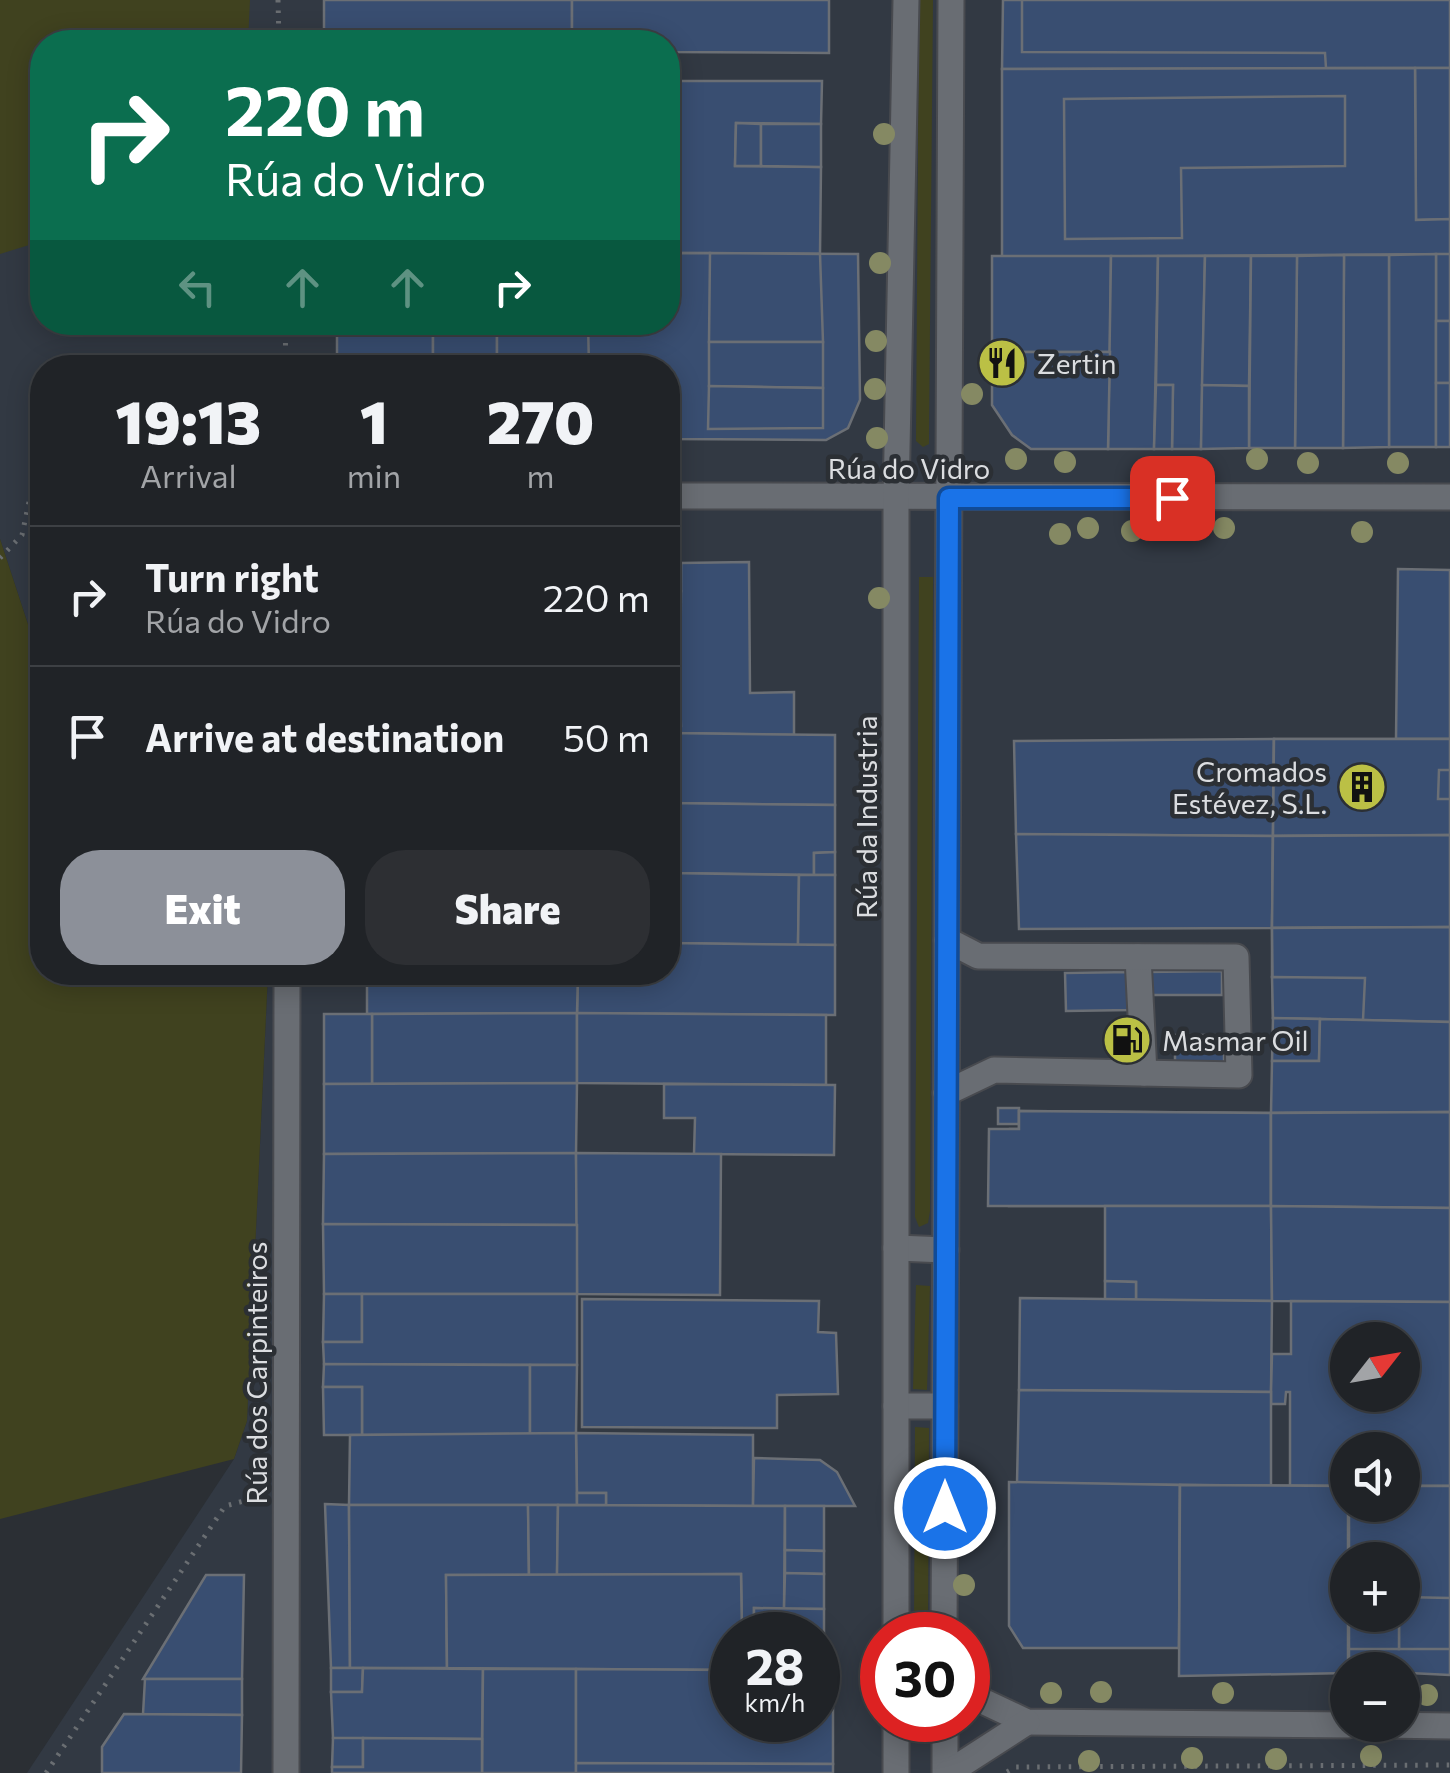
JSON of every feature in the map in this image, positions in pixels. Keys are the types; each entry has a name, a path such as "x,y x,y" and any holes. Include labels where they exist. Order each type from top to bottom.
{"street":[{"name":"Rúa da Industria","path":"896,1612 896,499 906,0"},
{"path":"944,1612 952,0"},
{"name":"Rúa do Vidro","path":"680,496 1450,497"},
{"path":"946,1093 994,1070 1238,1076 1236,958 978,956 947,940"},
{"path":"1138,957 1144,1073"},
{"name":"Rúa dos Carpinteiros","path":"286,1773 287,985"},
{"path":"896,1248 946,1250"},
{"path":"896,1406 946,1406"},
{"path":"990,1705 1026,1722 1330,1725"},
{"path":"946,1773 1026,1722"},
{"path":"1420,1726 1450,1726"},
{"path":"896,1742 896,1773"},
{"path":"945,1742 946,1773"}],"path":[{"path":"278,0 279,30"},
{"path":"0,558 22,534 30,497"},
{"path":"46,1773 225,1506 285,1491"},
{"path":"1004,1773 1016,1768 1450,1765"}],"shaded area":[{"path":"0,0 1450,0 1450,1773 27,1773 234,1459 247,1421 267,985 680,985 680,355 30,355 30,630 0,539"}],"green space":[{"path":"0,0 250,0 249,30 30,30 30,245 0,254"},
{"path":"919,0 933,0 929,444 923,447 916,441"},
{"path":"0,539 30,630 30,985 267,985 247,1421 234,1459 0,1519"},
{"path":"919,577 933,577 930,1211 928,1223 919,1227 915,1217"},
{"path":"916,1285 930,1286 927,1390 913,1389"},
{"path":"915,1427 929,1428 928,1612 914,1612"}],"building":[{"path":"324,0 572,0 572,30 324,30"},
{"path":"572,0 829,0 829,53 680,52 680,30 572,30"},
{"path":"1003,0 1450,0 1450,68 1002,69"},
{"path":"1022,0 1450,0 1450,68 1326,68 1325,53 1022,52"},
{"path":"1415,68 1450,68 1450,219 1416,220"},
{"path":"1415,68 1416,220 1450,219 1450,254 1002,257 1002,69"},
{"path":"680,81 822,81 821,124 736,123 735,166 821,167 820,254 680,253"},
{"path":"1345,96 1345,166 1181,168 1182,238 1065,239 1064,99"},
{"path":"736,123 761,124 761,166 735,166"},
{"path":"761,124 821,124 821,167 761,166"},
{"path":"680,253 710,253 708,429 680,428 680,355 589,355 588,335 680,335"},
{"path":"680,253 858,254 860,400 848,428 826,440 680,439 680,355 497,355 497,335 680,335"},
{"path":"710,253 820,254 823,342 709,342"},
{"path":"1436,254 1450,254 1450,321 1436,321"},
{"path":"1436,254 1436,447 1389,447 1389,255"},
{"path":"1344,255 1389,255 1389,447 1343,448"},
{"path":"1344,255 1343,448 1295,448 1297,256"},
{"path":"992,256 1111,256 1110,352 992,352"},
{"path":"1111,256 1158,256 1154,449 1108,449"},
{"path":"1158,256 1205,256 1201,449 1172,449 1173,385 1156,385"},
{"path":"1205,256 1251,256 1249,386 1202,385"},
{"path":"1251,256 1297,256 1295,448 1249,448"},
{"path":"1436,321 1450,321 1450,383 1436,383"},
{"path":"337,335 433,335 433,355 337,355"},
{"path":"433,335 497,335 497,355 433,355"},
{"path":"497,335 588,335 589,355 497,355"},
{"path":"709,342 823,342 823,388 709,386"},
{"path":"992,352 1110,352 1108,449 1031,449 1012,435 992,405"},
{"path":"1436,383 1450,383 1450,447 1436,447"},
{"path":"1156,385 1173,385 1172,449 1154,449"},
{"path":"1202,385 1249,386 1249,448 1201,449"},
{"path":"709,386 823,388 823,428 708,429"},
{"path":"749,562 750,693 794,692 794,735 680,733 681,563"},
{"path":"1398,569 1450,570 1450,739 1396,739"},
{"path":"680,733 835,735 835,805 680,803"},
{"path":"1274,739 1273,836 1016,834 1014,741"},
{"name":"Cromados Estévez, S.L.","path":"1274,739 1450,739 1450,770 1439,770 1438,799 1450,799 1450,835 1273,836"},
{"name":"Cromados Estévez, S.L.","path":"1274,739 1450,739 1450,835 1273,836"},
{"path":"1439,770 1450,770 1450,799 1438,799"},
{"path":"680,803 835,805 835,852 814,853 814,875 680,873"},
{"path":"1016,834 1273,836 1272,928 1019,929"},
{"path":"1450,835 1450,927 1272,928 1273,836"},
{"path":"1450,835 1450,927 1272,928 1273,836"},
{"path":"835,852 835,875 814,875 814,853"},
{"path":"680,873 799,875 798,945 680,943"},
{"path":"799,875 835,875 835,945 798,945"},
{"path":"1450,927 1450,1022 1363,1020 1365,978 1272,977 1272,928"},
{"path":"1450,927 1450,1022 1273,1018 1272,928"},
{"path":"680,943 835,945 835,1015 577,1013 578,985 680,985"},
{"path":"1222,971 1222,995 1147,995 1147,972"},
{"path":"1131,972 1131,1010 1066,1011 1065,973"},
{"path":"1272,977 1365,978 1363,1020 1273,1018"},
{"path":"367,985 578,985 577,1013 367,1014"},
{"path":"577,1013 577,1083 372,1084 372,1014"},
{"path":"577,1013 826,1015 826,1085 577,1083"},
{"path":"324,1014 372,1014 372,1084 324,1084"},
{"path":"1273,1018 1320,1019 1319,1061 1272,1061"},
{"path":"1320,1019 1450,1022 1450,1112 1271,1113 1272,1061 1319,1061"},
{"path":"1175,1035 1224,1035 1224,1066 1175,1066"},
{"path":"577,1083 576,1153 324,1154 324,1084"},
{"path":"664,1084 835,1085 834,1155 694,1154 695,1118 664,1118"},
{"path":"998,1108 1019,1108 1019,1124 998,1124"},
{"path":"1019,1111 1271,1113 1271,1206 1009,1206 1010,1129 1019,1129"},
{"path":"1019,1111 1271,1113 1271,1206 988,1206 989,1129 1019,1129"},
{"path":"1450,1112 1450,1208 1271,1206 1271,1113"},
{"path":"1450,1112 1450,1208 1271,1206 1271,1113"},
{"path":"576,1153 577,1225 323,1224 324,1154"},
{"path":"576,1153 721,1154 720,1295 577,1294"},
{"path":"1105,1206 1271,1206 1272,1301 1136,1300 1136,1282 1105,1281"},
{"path":"1271,1206 1450,1208 1450,1302 1272,1301"},
{"path":"323,1224 577,1225 577,1294 324,1294"},
{"path":"1105,1281 1136,1282 1136,1300 1105,1299"},
{"path":"324,1294 362,1294 362,1342 323,1342"},
{"path":"362,1294 577,1294 577,1365 324,1364 323,1342 362,1342"},
{"path":"1020,1298 1272,1301 1271,1392 1019,1390"},
{"path":"582,1299 819,1301 818,1332 836,1333 838,1394 777,1395 777,1428 582,1427"},
{"path":"1291,1301 1450,1302 1450,1486 1420,1486 1420,1432 1330,1432 1330,1486 1290,1486 1290,1392 1286,1392 1285,1404 1271,1404 1272,1354 1291,1354"},
{"path":"324,1364 530,1365 530,1434 362,1435 362,1387 323,1387"},
{"path":"530,1365 577,1365 576,1433 530,1434"},
{"path":"323,1387 362,1387 362,1435 324,1435"},
{"path":"1019,1390 1271,1392 1271,1486 1017,1483"},
{"path":"576,1433 753,1435 753,1506 606,1505 606,1493 577,1493"},
{"path":"576,1433 577,1505 349,1505 350,1435"},
{"path":"754,1458 820,1460 837,1472 855,1506 753,1506"},
{"path":"1009,1482 1180,1485 1179,1648 1023,1648 1009,1626"},
{"path":"1180,1485 1330,1486 1330,1522 1348,1522 1348,1542 1330,1542 1330,1632 1349,1632 1349,1649 1179,1648"},
{"path":"1180,1485 1330,1486 1330,1522 1348,1522 1348,1542 1330,1542 1330,1632 1348,1632 1348,1652 1330,1652 1330,1673 1179,1676"},
{"path":"1420,1486 1450,1486 1450,1598 1420,1597 1420,1542 1349,1542 1349,1522 1420,1522"},
{"path":"1420,1486 1450,1486 1450,1675 1420,1674 1420,1652 1349,1652 1349,1632 1420,1632 1420,1542 1349,1542 1349,1522 1420,1522"},
{"path":"577,1493 606,1493 606,1505 577,1505"},
{"path":"325,1504 349,1505 350,1668 331,1668"},
{"path":"349,1505 528,1505 529,1575 446,1575 447,1668 350,1668"},
{"path":"528,1505 558,1505 557,1575 529,1575"},
{"path":"558,1505 785,1506 784,1609 754,1608 754,1612 742,1612 741,1574 557,1575"},
{"path":"785,1506 824,1506 824,1551 785,1550"},
{"path":"785,1550 824,1551 824,1574 785,1573"},
{"path":"785,1573 824,1574 824,1609 784,1609"},
{"path":"741,1574 742,1612 710,1612 710,1670 447,1668 446,1575"},
{"path":"206,1575 244,1575 242,1679 143,1679"},
{"path":"1420,1597 1450,1598 1450,1649 1399,1649 1399,1632 1420,1632"},
{"path":"754,1608 824,1609 824,1612 754,1612"},
{"path":"1349,1632 1399,1632 1399,1649 1349,1649"},
{"path":"331,1668 363,1668 362,1692 331,1692"},
{"path":"363,1668 483,1669 482,1739 333,1738 331,1692 362,1692"},
{"path":"483,1669 576,1669 576,1773 482,1773"},
{"path":"576,1669 710,1670 710,1742 833,1742 833,1764 576,1763"},
{"path":"145,1679 242,1679 242,1715 143,1714"},
{"path":"124,1714 242,1715 241,1773 102,1773 102,1747"},
{"path":"333,1738 363,1738 363,1767 332,1767"},
{"path":"363,1738 482,1739 482,1773 332,1773 332,1767 363,1767"},
{"path":"576,1763 833,1764 833,1773 576,1773"}],"place":[{"name":"Zertin","path":"1002,363"},
{"name":"Cromados Estévez, S.L.","path":"1362,787"},
{"name":"Masmar Oil","path":"1127,1040"}],"route":[{"path":"945,1508 949,498 1172,498"}]}
